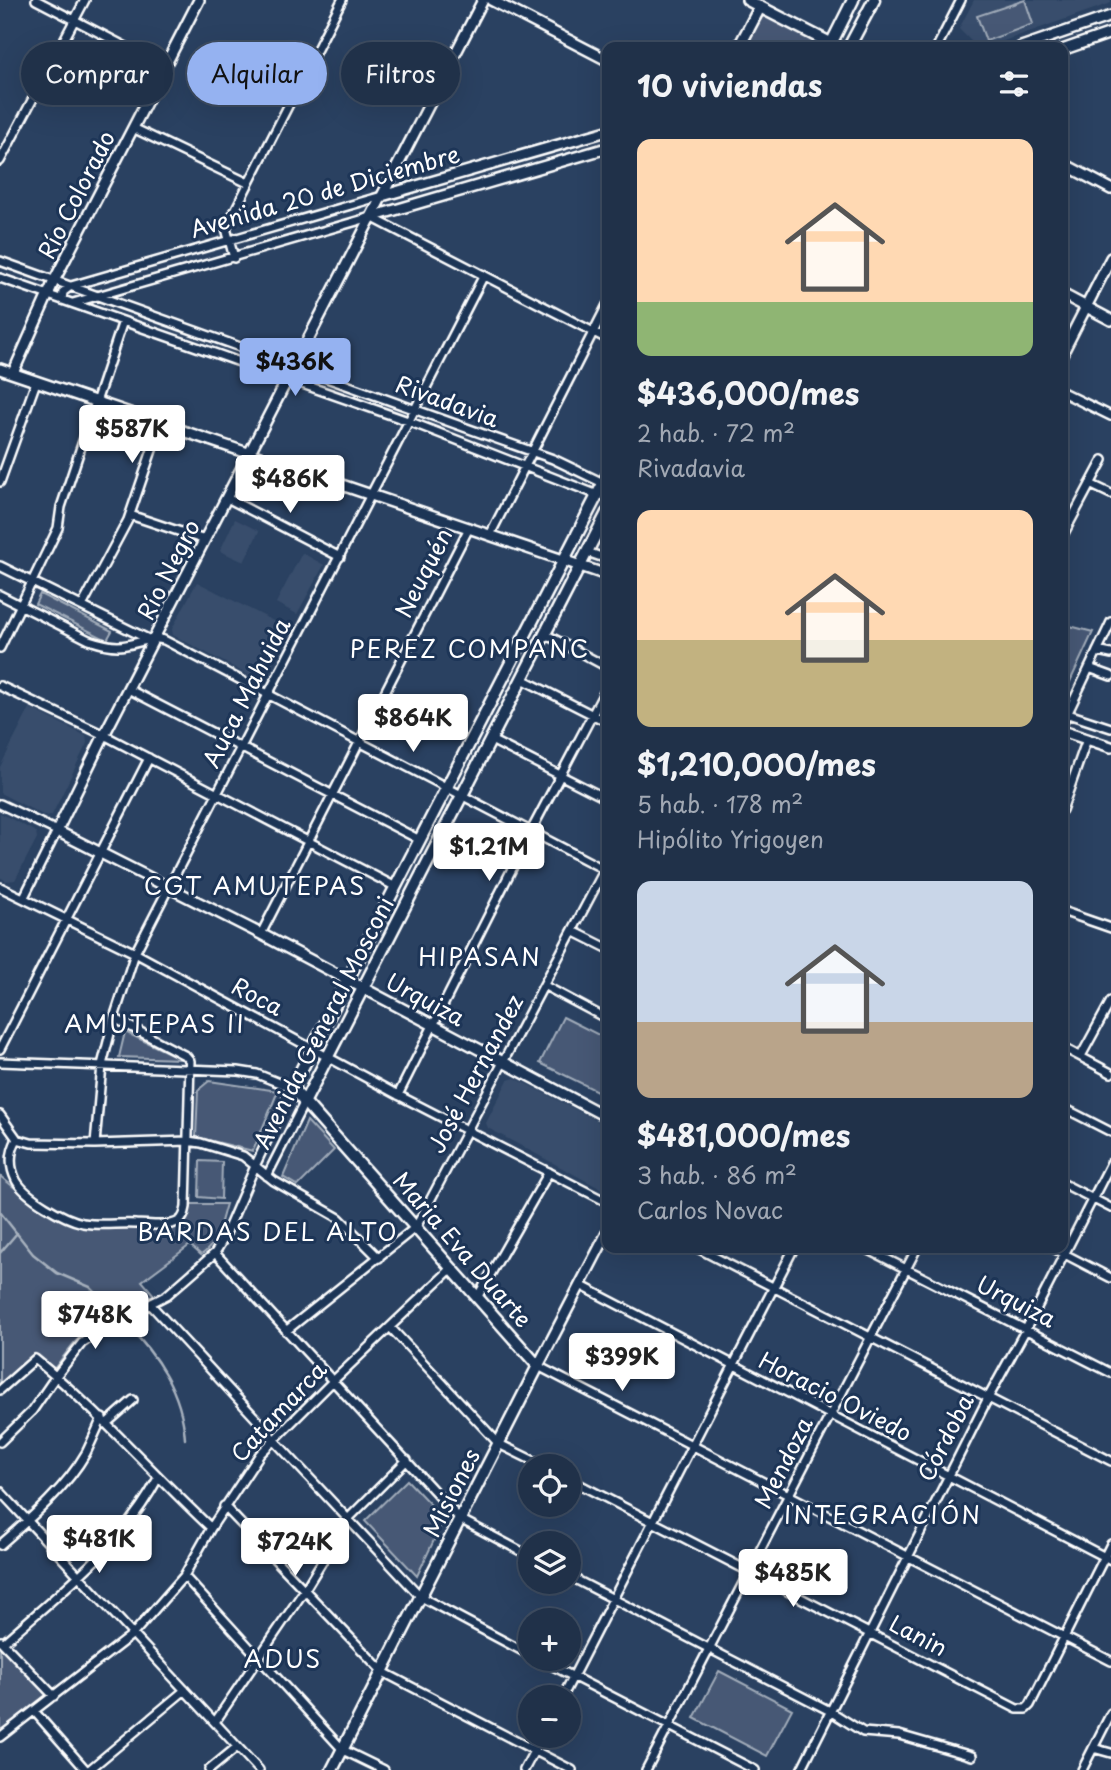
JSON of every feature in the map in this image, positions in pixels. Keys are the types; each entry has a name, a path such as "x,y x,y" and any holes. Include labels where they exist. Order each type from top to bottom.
{"main road":[{"path":"835,42 853,0"},
{"path":"852,42 874,0"},
{"path":"741,42 760,2 829,42"},
{"name":"Avenida General Mosconi","path":"292,1088 602,486"},
{"name":"Avenida General Mosconi","path":"304,1103 602,523"},
{"name":"Maria Eva Duarte","path":"292,1088 538,1366"},
{"name":"Misiones","path":"332,1770 538,1366"}],"street":[{"path":"36,0 117,42"},
{"path":"0,160 85,0"},
{"name":"Río Colorado","path":"173,51 199,0"},
{"path":"234,258 226,228 342,0"},
{"name":"Río Negro","path":"24,897 152,639 483,0"},
{"path":"491,0 602,57"},
{"path":"747,0 760,2"},
{"path":"940,42 961,0"},
{"path":"1036,42 1111,16"},
{"path":"1068,48 1111,33"},
{"name":"Río Colorado","path":"13,373 54,281 145,105"},
{"path":"133,128 248,183"},
{"name":"Avenida 20 de Diciembre","path":"71,286 602,132"},
{"name":"Avenida 20 de Diciembre","path":"72,304 602,149"},
{"path":"1068,166 1111,189"},
{"path":"371,217 602,337"},
{"path":"1068,342 1111,258"},
{"name":"Rivadavia","path":"0,261 602,479"},
{"name":"Auca Mahuida","path":"95,1144 102,1065 135,953 484,275"},
{"name":"Rivadavia","path":"0,278 408,421 598,495"},
{"path":"62,300 63,292 71,286"},
{"path":"1068,298 1111,320"},
{"name":"Neuquén","path":"490,535 602,316"},
{"path":"0,648 58,528 61,508 123,321"},
{"path":"0,369 602,573"},
{"path":"0,482 36,382"},
{"path":"1068,395 1111,416"},
{"path":"82,606 130,515 161,424"},
{"path":"1068,526 1103,460"},
{"path":"1090,484 1111,494"},
{"path":"227,498 340,557"},
{"path":"130,515 205,540"},
{"name":"Neuquén","path":"261,934 469,528"},
{"path":"587,552 602,557"},
{"path":"0,566 267,696 602,867"},
{"path":"0,595 89,640 119,646 152,639"},
{"path":"1068,706 1111,622"},
{"path":"545,634 602,664"},
{"path":"1097,651 1111,654"},
{"path":"1089,668 1111,676"},
{"path":"522,680 602,720"},
{"path":"0,686 104,735 396,887"},
{"path":"128,689 420,841"},
{"path":"398,1094 602,697"},
{"path":"1068,713 1111,728"},
{"path":"1068,733 1111,747"},
{"path":"1068,793 1087,739"},
{"path":"491,740 602,796"},
{"path":"0,1049 149,758"},
{"name":"Urquiza","path":"0,804 261,934 602,1114"},
{"name":"José Hernandez","path":"286,1331 416,1227 602,876"},
{"name":"Roca","path":"1,889 24,897 135,953 312,1049 602,1199"},
{"path":"1068,913 1111,928"},
{"path":"573,930 602,945"},
{"path":"545,986 602,1016"},
{"path":"1081,1056 1111,1001"},
{"path":"17,1139 12,1148 11,1161 16,1181 38,1200 64,1216 82,1223 160,1224 180,1220 184,1216 191,1067 186,1056 114,1018"},
{"path":"1068,1050 1111,1073"},
{"name":"Maria Eva Duarte","path":"0,1062 191,1067 257,1074 292,1088"},
{"name":"Avenida General Mosconi","path":"215,1253 292,1088"},
{"name":"Avenida General Mosconi","path":"267,1176 304,1103"},
{"path":"1068,1110 1111,1132"},
{"path":"0,1115 17,1139 31,1143 188,1142 232,1152 256,1164 267,1176 339,1218 379,1258"},
{"name":"Córdoba","path":"1068,1248 1111,1163"},
{"path":"478,1296 549,1171"},
{"path":"1068,1186 1111,1208"},
{"name":"Misiones","path":"538,1366 602,1243"},
{"path":"0,1442 32,1411 55,1376 82,1343 109,1325 167,1295 215,1253 460,1519 518,1550"},
{"path":"707,1253 1111,1461"},
{"path":"569,1685 791,1253"},
{"name":"Urquiza","path":"875,1253 1111,1373"},
{"name":"Mendoza","path":"646,1770 914,1253"},
{"path":"1065,1254 1111,1278"},
{"name":"Córdoba","path":"801,1770 988,1398 1065,1254"},
{"name":"Catamarca","path":"0,1737 133,1634 184,1576 224,1506 260,1454 452,1268"},
{"name":"Horacio Oviedo","path":"580,1285 1108,1559"},
{"path":"150,1304 421,1597 518,1649"},
{"path":"390,1327 499,1444 519,1454"},
{"path":"0,1390 35,1359 104,1420 158,1478 211,1528"},
{"name":"Maria Eva Duarte","path":"538,1366 1111,1661"},
{"path":"0,1545 28,1521 69,1476 104,1420 134,1400"},
{"path":"215,1723 304,1591 348,1519 407,1460"},
{"path":"54,1696 1,1641 79,1575 128,1525 147,1500 158,1478"},
{"name":"Lanin","path":"581,1485 1017,1709 1026,1709 1030,1705 1063,1637"},
{"path":"0,1490 259,1770"},
{"path":"224,1506 383,1672 572,1770"},
{"path":"1063,1637 1108,1559 1111,1544"},
{"path":"184,1576 343,1749 384,1770"},
{"path":"581,1583 830,1711 863,1732 898,1735 972,1756"},
{"path":"562,1671 755,1770"},
{"path":"34,1712 88,1770 185,1690"},
{"path":"1082,1770 1111,1713"},
{"path":"209,1770 237,1747"},
{"path":"524,1770 536,1748"},
{"path":"1093,1748 1111,1753"}],"shaded area":[{"path":"974,0 1111,0 1111,3 1000,42 972,42 959,29"},
{"path":"1025,0 1033,24 986,41 977,16"},
{"path":"766,16 818,42 748,42 761,17"},
{"path":"235,519 259,531 244,562 220,551"},
{"path":"302,553 324,565 297,614 276,603"},
{"path":"197,582 291,630 276,635 265,654 274,661 265,678 254,678 173,635 172,629"},
{"path":"40,594 112,631 107,640 35,604"},
{"path":"1068,626 1093,632 1068,686"},
{"path":"30,708 86,736 87,743 52,815 47,817 0,793 0,767"},
{"path":"0,813 36,832 37,838 15,880 6,881 0,877"},
{"path":"563,1017 602,1036 602,1094 540,1063"},
{"path":"125,1032 182,1059 119,1057"},
{"path":"515,1078 602,1123 602,1189 488,1128 486,1123 508,1080"},
{"path":"209,1081 278,1091 253,1151 196,1137 198,1090"},
{"path":"307,1121 334,1150 298,1186 283,1177"},
{"path":"200,1161 222,1162 221,1199 199,1197"},
{"path":"0,1176 42,1210 76,1224 157,1227 187,1215 190,1204 226,1204 218,1232 207,1250 201,1255 190,1245 142,1281 154,1295 88,1329 53,1370 33,1356 0,1384"},
{"path":"407,1480 444,1519 417,1576 365,1521"},
{"path":"0,1644 51,1696 0,1734"},
{"path":"719,1671 792,1709 767,1756 694,1718"}],"waterway":[{"path":"0,1212 33,1254 57,1273 90,1287 119,1316"},
{"path":"0,1253 17,1233"},
{"path":"124,1322 166,1375 179,1406 185,1439"}],"district":[{"name":"PEREZ COMPANC","path":"470,650"},
{"name":"CGT AMUTEPAS","path":"255,887"},
{"name":"HIPASAN","path":"480,958"},
{"name":"AMUTEPAS II","path":"155,1025"},
{"name":"BARDAS DEL ALTO","path":"268,1233"},
{"name":"INTEGRACIÓN","path":"883,1516"},
{"name":"ADUS","path":"283,1660"}]}
